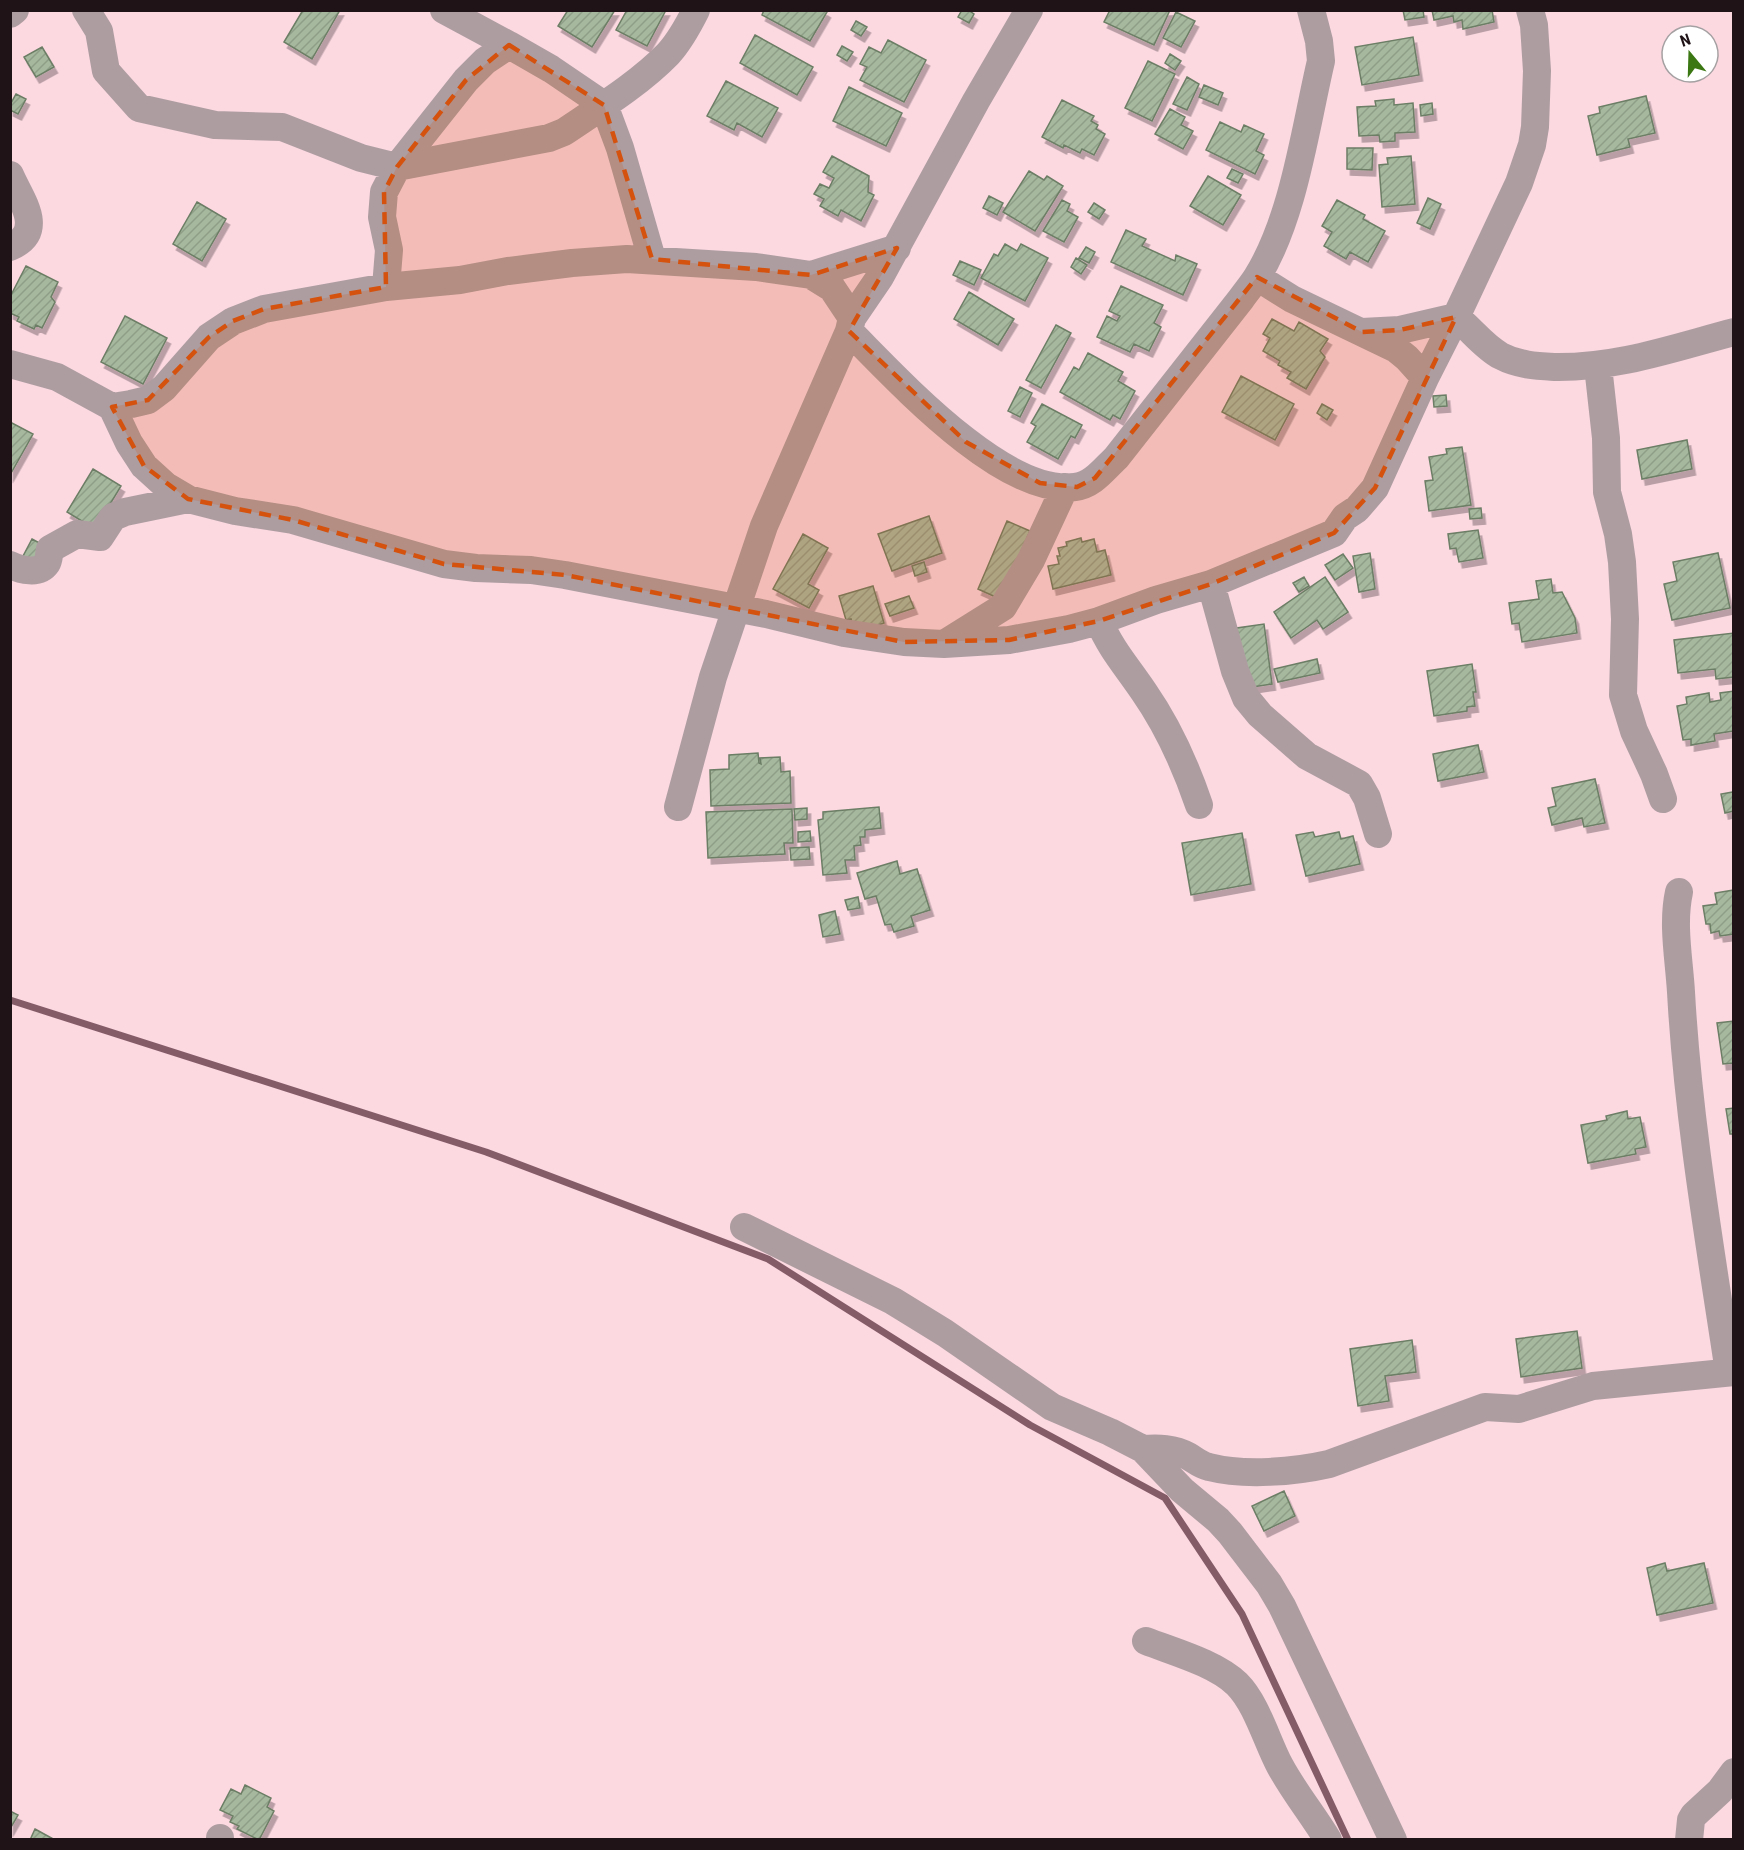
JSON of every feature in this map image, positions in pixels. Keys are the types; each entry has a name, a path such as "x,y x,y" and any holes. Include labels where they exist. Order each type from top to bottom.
{"street":[{"path":"10,14 15,10"},
{"path":"86,10 99,31 106,72 139,108 215,125 282,127 361,158 397,167 549,138 564,132 645,74 669,53 680,39 696,10"},
{"path":"444,10 551,69 603,105 620,148 652,259"},
{"path":"678,807 713,676 764,526 851,325 897,248 976,101 1029,10"},
{"path":"112,407 148,399 164,388 209,337 233,321 264,309 386,287 459,280 572,263 652,259 756,267 811,275 831,288 851,325 926,408 966,442 1005,466 1040,483 1056,487 1077,487 1095,478 1116,458 1257,277 1272,248 1285,214 1321,61 1311,10"},
{"path":"10,363 57,377 112,407 129,443 144,466 160,482 188,499 235,511 302,523 444,564 546,572 737,608 844,633 904,642 944,644 1009,640 1069,629 1211,584 1334,533 1345,517 1357,509 1375,488 1519,183 1532,145 1537,71 1534,25 1530,10"},
{"path":"386,287 389,250 382,217 384,192 397,167 466,80 485,62 509,45"},
{"path":"10,175 29,214 30,226 23,239 10,247"},
{"path":"811,275 897,248"},
{"path":"1257,277 1292,299 1396,349 1425,378"},
{"path":"1362,332 1400,330 1456,317"},
{"path":"1456,317 1499,355 1515,362 1537,366 1598,366 1620,363 1734,332"},
{"path":"1598,366 1606,438 1607,492 1618,534 1622,562 1625,619 1623,695 1634,731 1663,799"},
{"path":"944,644 1003,607 1031,560 1065,487"},
{"path":"10,565 31,571 41,568 47,563 50,549 77,534 100,537 113,517 138,508 188,499"},
{"path":"1211,584 1235,671 1246,698 1260,715 1302,752 1359,784 1364,790 1378,834"},
{"path":"1099,621 1107,641 1167,728 1183,759 1199,805"},
{"path":"1143,1449 1158,1448 1179,1452 1213,1468 1263,1472 1307,1469 1329,1464 1485,1407 1519,1409 1593,1386 1731,1372 1701,1185 1683,1029 1676,916 1679,892"},
{"path":"744,1227 893,1301 945,1333 1052,1407 1143,1449 1182,1490 1218,1520 1269,1584 1302,1647 1393,1839"},
{"path":"1146,1641 1220,1671 1238,1685 1250,1702 1280,1766 1328,1839"},
{"path":"1689,1839 1694,1815 1720,1791 1734,1772"}],"highlighted area":[{"path":"509,45 604,105 652,259 811,275 897,248 849,331 966,442 1040,483 1077,487 1095,478 1257,277 1362,332 1400,330 1456,317 1375,488 1334,533 1211,584 1099,621 1009,640 904,642 565,575 444,564 293,520 188,499 144,466 112,407 148,400 209,337 233,321 264,309 386,287 384,192 397,167 466,80"}],"building":[{"path":"303,10 340,10 312,59 284,42"},
{"path":"568,10 615,10 592,47 558,26"},
{"path":"627,10 666,10 647,46 616,30"},
{"path":"764,10 824,10 827,12 810,41 762,15"},
{"path":"962,10 968,10 974,14 969,23 958,17"},
{"path":"1110,10 1170,10 1154,45 1104,22"},
{"path":"1403,10 1423,10 1424,17 1405,20"},
{"path":"1432,10 1492,10 1494,22 1463,29 1462,20 1454,22 1453,16 1434,20"},
{"path":"1176,12 1195,21 1181,47 1163,38"},
{"path":"856,21 867,27 861,36 851,30"},
{"path":"755,35 813,67 797,95 740,63"},
{"path":"1413,37 1419,75 1362,85 1355,47"},
{"path":"888,40 926,60 904,102 860,80 867,67 860,64 869,47 881,53"},
{"path":"842,46 853,52 847,61 837,55"},
{"path":"42,47 54,67 36,77 24,57"},
{"path":"1170,54 1181,61 1175,70 1165,63"},
{"path":"1148,61 1175,74 1152,121 1125,108"},
{"path":"1187,77 1199,84 1187,110 1173,104"},
{"path":"726,81 778,108 762,137 737,123 734,130 707,116"},
{"path":"1204,85 1223,93 1218,105 1199,97"},
{"path":"849,87 902,113 886,146 833,121"},
{"path":"16,94 26,99 18,114 10,110"},
{"path":"1646,96 1655,133 1628,139 1630,147 1597,155 1588,116 1600,113 1599,107"},
{"path":"1394,99 1394,105 1413,103 1415,132 1395,133 1395,141 1380,142 1379,135 1359,136 1357,107 1376,106 1375,101"},
{"path":"1062,100 1094,116 1091,121 1098,125 1096,129 1105,134 1094,155 1082,149 1080,153 1064,145 1063,148 1042,137"},
{"path":"1432,103 1433,114 1421,116 1420,105"},
{"path":"1170,109 1185,117 1181,125 1193,131 1183,149 1155,134"},
{"path":"1220,122 1241,132 1244,125 1264,134 1256,151 1264,155 1255,174 1206,150"},
{"path":"1347,148 1373,148 1372,170 1347,169"},
{"path":"832,156 869,176 868,192 874,195 861,221 841,210 838,216 820,206 824,199 814,194 820,184 829,188 834,178 823,172"},
{"path":"1411,156 1415,204 1382,207 1379,165 1388,164 1387,158"},
{"path":"1232,169 1243,174 1238,183 1227,178"},
{"path":"1029,171 1044,180 1047,176 1063,186 1035,231 1003,212"},
{"path":"1208,176 1241,195 1223,225 1190,206"},
{"path":"989,196 1003,203 997,215 983,208"},
{"path":"1428,198 1441,204 1430,229 1417,223"},
{"path":"1062,200 1070,204 1067,211 1078,217 1064,242 1043,231"},
{"path":"1337,200 1365,215 1363,219 1385,231 1368,262 1350,252 1346,259 1324,246 1332,232 1322,226"},
{"path":"197,202 226,219 202,261 173,244"},
{"path":"1094,203 1105,210 1099,219 1088,212"},
{"path":"1126,230 1146,239 1142,246 1175,261 1176,255 1197,264 1183,295 1111,262"},
{"path":"1005,244 1017,251 1021,244 1048,258 1025,301 981,278 994,254 998,256"},
{"path":"1086,247 1095,252 1089,263 1079,258"},
{"path":"1076,258 1087,265 1081,274 1071,267"},
{"path":"960,261 981,270 974,285 953,275"},
{"path":"26,266 58,282 51,297 55,302 42,328 36,325 34,329 17,321 19,317 10,313 10,297"},
{"path":"1121,286 1163,305 1154,323 1161,327 1149,351 1134,344 1130,352 1097,337 1107,316 1117,321 1120,316 1109,311"},
{"path":"969,292 1014,319 998,345 954,319"},
{"path":"125,316 167,338 143,384 101,362"},
{"path":"1272,319 1294,331 1299,322 1328,339 1320,351 1325,357 1306,389 1287,378 1291,372 1278,365 1280,361 1263,351 1270,338 1263,334"},
{"path":"1056,325 1071,333 1041,388 1026,380"},
{"path":"1088,353 1123,372 1118,381 1135,391 1120,419 1113,415 1110,420 1060,392 1074,367 1079,370"},
{"path":"1241,376 1294,404 1275,440 1222,412"},
{"path":"1020,387 1032,393 1020,417 1008,411"},
{"path":"1446,395 1447,406 1434,407 1433,396"},
{"path":"1042,404 1082,425 1075,438 1071,436 1058,459 1027,442 1036,426 1031,423"},
{"path":"1322,404 1333,410 1327,420 1317,413"},
{"path":"10,422 33,434 10,475"},
{"path":"1687,440 1692,469 1642,479 1637,450"},
{"path":"1462,447 1471,505 1429,511 1425,481 1433,480 1429,457 1447,454 1446,449"},
{"path":"93,469 121,486 95,529 67,512"},
{"path":"1481,508 1482,518 1470,519 1469,509"},
{"path":"929,516 942,553 892,571 878,534"},
{"path":"1007,521 1030,531 1000,599 978,589"},
{"path":"1478,530 1483,558 1459,562 1456,548 1450,549 1448,534"},
{"path":"803,534 828,548 808,584 819,590 809,608 773,589"},
{"path":"1081,538 1082,542 1094,539 1097,552 1105,550 1111,575 1053,589 1048,566 1059,564 1058,548 1067,546 1066,542"},
{"path":"32,539 45,546 34,566 21,560"},
{"path":"1370,553 1375,589 1359,592 1353,556"},
{"path":"1718,553 1730,608 1672,620 1664,584 1677,581 1673,562"},
{"path":"1343,554 1353,568 1335,580 1325,565"},
{"path":"924,562 927,572 915,576 912,566"},
{"path":"1304,577 1309,586 1299,592 1293,583"},
{"path":"1325,577 1348,612 1323,629 1317,620 1291,638 1274,612"},
{"path":"1551,579 1553,593 1562,592 1575,618 1577,633 1522,642 1519,623 1512,624 1509,603 1539,599 1536,581"},
{"path":"873,586 884,623 870,628 853,627 851,619 846,620 839,596"},
{"path":"909,596 914,608 890,616 885,604"},
{"path":"1264,624 1272,684 1246,688 1237,628"},
{"path":"1734,633 1734,677 1716,679 1715,669 1678,673 1674,640"},
{"path":"1317,659 1320,673 1278,682 1274,669"},
{"path":"1472,664 1476,692 1473,692 1475,706 1467,707 1467,711 1434,716 1427,671"},
{"path":"1734,691 1734,734 1733,731 1714,734 1715,741 1691,745 1691,739 1683,740 1677,706 1687,704 1686,697 1709,693 1710,702 1721,700 1720,693"},
{"path":"1478,745 1484,772 1438,781 1433,754"},
{"path":"758,753 759,763 761,764 760,758 780,757 781,772 790,771 791,803 711,806 710,770 729,769 729,755"},
{"path":"1595,779 1605,823 1584,827 1582,818 1552,825 1548,808 1556,806 1552,788"},
{"path":"1733,792 1734,811 1725,813 1721,794"},
{"path":"879,807 881,828 865,830 865,837 860,837 861,845 854,846 855,860 845,860 847,873 823,875 818,820 823,819 823,812"},
{"path":"807,808 807,819 795,820 794,809"},
{"path":"792,809 793,843 784,843 785,854 708,858 706,812"},
{"path":"810,831 811,841 798,842 798,832"},
{"path":"1313,832 1315,837 1339,832 1341,839 1353,836 1360,864 1306,876 1296,835"},
{"path":"1242,833 1251,884 1191,895 1182,843"},
{"path":"809,847 810,859 791,860 790,848"},
{"path":"897,861 900,874 917,869 930,910 911,916 914,926 894,932 891,924 885,925 876,896 865,899 857,873"},
{"path":"1734,890 1734,934 1720,936 1719,931 1711,933 1710,924 1706,924 1703,906 1717,904 1715,893"},
{"path":"858,897 860,908 848,910 845,900"},
{"path":"835,911 840,934 823,937 819,915"},
{"path":"1734,1021 1734,1065 1733,1063 1723,1064 1717,1023"},
{"path":"1734,1108 1734,1134 1730,1134 1726,1109"},
{"path":"1627,1111 1628,1119 1640,1117 1646,1147 1635,1149 1636,1154 1588,1163 1581,1125 1607,1120 1606,1116"},
{"path":"1577,1331 1582,1368 1521,1377 1516,1339"},
{"path":"1412,1340 1416,1372 1385,1376 1389,1401 1358,1406 1350,1349"},
{"path":"1284,1491 1295,1516 1264,1531 1252,1506"},
{"path":"1665,1563 1667,1571 1704,1563 1713,1603 1657,1615 1647,1568"},
{"path":"245,1785 271,1798 267,1807 274,1811 259,1840 237,1829 239,1826 230,1822 233,1816 220,1810 231,1789 241,1794"},
{"path":"10,1811 18,1815 10,1829"},
{"path":"35,1829 55,1840 30,1840"}],"waterway":[{"path":"10,1000 486,1152 768,1259 1030,1425 1165,1498 1242,1614 1348,1840"}]}
